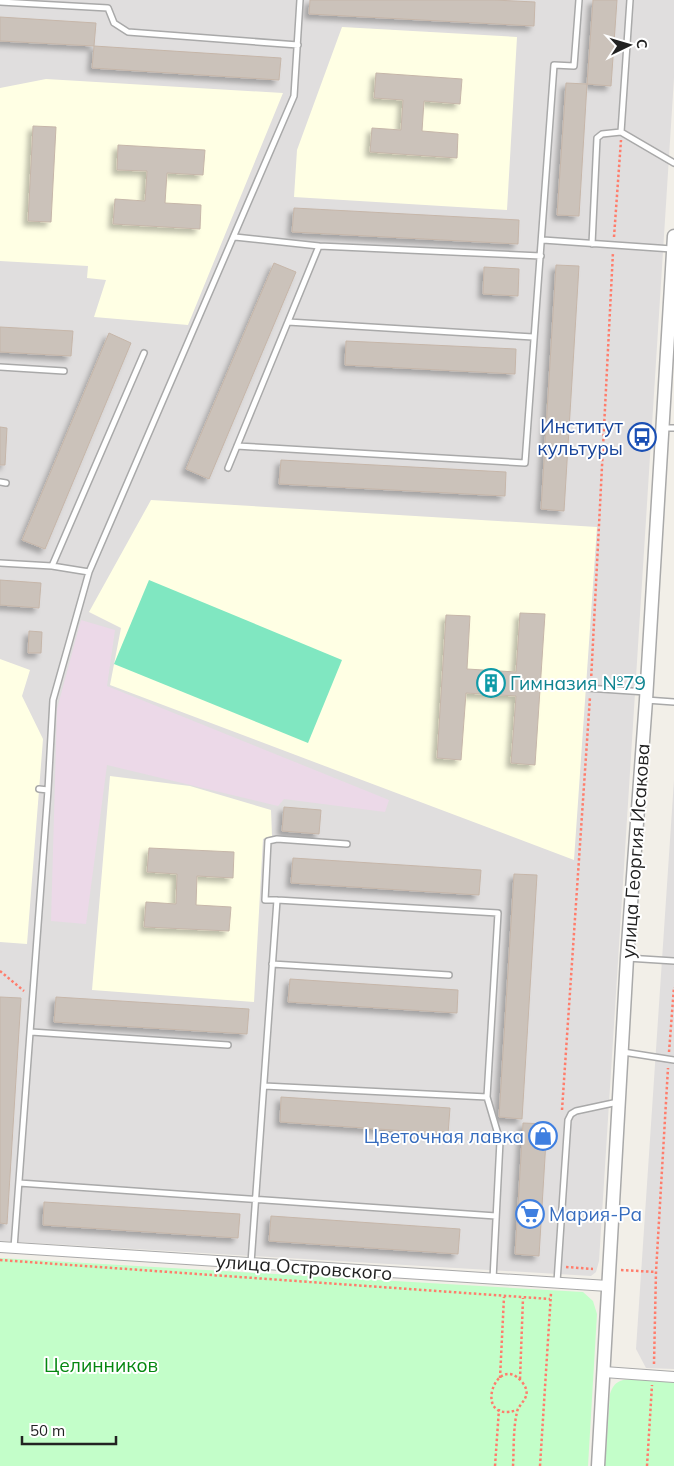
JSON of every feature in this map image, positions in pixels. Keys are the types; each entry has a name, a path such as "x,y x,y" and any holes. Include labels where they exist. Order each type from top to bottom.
{"street":[{"name":"улица Георгия Исакова","path":"598,1466 627,958 646,696 669,428 674,236"},
{"name":"улица Островского","path":"0,1247 608,1286"},
{"path":"604,1372 674,1377"}],"lane":[{"path":"14,1248 53,700 89,572 235,237 294,96 300,0"},
{"path":"237,446 525,463 554,65 574,66 579,0"},
{"path":"621,132 630,0"},
{"path":"0,2 108,8 114,23 128,32 298,45"},
{"path":"592,244 597,138 602,134 621,132 674,163"},
{"path":"235,237 319,246 541,256"},
{"path":"542,240 673,249"},
{"path":"228,468 319,246"},
{"path":"288,322 533,337"},
{"path":"52,566 144,353"},
{"path":"0,366 64,371"},
{"path":"0,564 52,566 89,572"},
{"path":"588,688 674,702"},
{"path":"39,789 48,790"},
{"path":"347,844 277,839 268,841 265,900 498,913 487,1098 500,1141 493,1279"},
{"path":"251,1263 277,900"},
{"path":"627,958 674,960"},
{"path":"272,964 449,975"},
{"path":"30,1032 228,1044"},
{"path":"622,1052 671,1060"},
{"path":"264,1086 487,1098"},
{"path":"554,1283 558,1267 568,1120 571,1114 576,1111 618,1102"},
{"path":"19,1183 496,1216"}],"path":[{"path":"562,1119 621,132"},
{"path":"0,971 10,977 33,1000"},
{"path":"654,1364 656,1272 671,1060 674,986"},
{"path":"0,1260 550,1300"},
{"path":"558,1267 593,1268"},
{"path":"620,1270 656,1272"},
{"path":"540,1466 550,1300 554,1283"},
{"path":"500,1378 504,1297"},
{"path":"520,1380 523,1298"},
{"path":"509,1376 520,1380 524,1384 526,1395 522,1406 511,1412 499,1409 494,1405 490,1394 494,1383 500,1378 509,1376"},
{"path":"647,1466 652,1385"},
{"path":"495,1466 499,1409"},
{"path":"513,1466 517,1410"}],"shaded area":[{"path":"0,0 674,0 674,78 599,1261 596,1272 591,1276 0,1241"},
{"path":"342,27 517,37 507,210 294,197 297,150"},
{"path":"46,79 283,93 188,325 94,317 106,280 87,278 88,266 0,261 0,88"},
{"path":"151,500 597,527 574,860 110,685 121,628 89,612"},
{"path":"81,620 115,630 107,686 389,800 385,812 284,799 278,806 107,765 86,924 51,921 57,709"},
{"path":"0,659 30,670 22,696 43,739 27,944 0,942"},
{"path":"110,776 190,786 271,810 272,836 263,839 254,1002 92,990"},
{"path":"674,780 674,1369 646,1368 636,1349"}],"green space":[{"path":"149,580 342,660 308,743 114,664"},
{"name":"Целинников","path":"0,1258 583,1292 593,1301 597,1314 588,1466 0,1466"},
{"path":"631,1379 674,1382 674,1466 605,1466 610,1394 618,1382"}],"building":[{"path":"310,0 494,0 535,2 534,26 309,14"},
{"path":"593,0 617,0 611,86 587,84"},
{"path":"0,17 96,23 94,46 0,41"},
{"path":"94,46 281,58 279,80 92,68"},
{"path":"376,73 462,79 460,104 424,101 422,131 458,134 457,158 370,152 372,128 401,130 403,100 374,98"},
{"path":"566,83 587,84 579,216 557,215"},
{"path":"33,126 56,127 51,222 28,221"},
{"path":"118,145 205,150 203,175 167,173 165,203 201,205 200,229 113,224 115,199 145,201 147,171 117,170"},
{"path":"294,208 519,220 518,244 292,232"},
{"path":"274,263 296,272 209,479 186,469"},
{"path":"556,265 579,266 564,511 541,509"},
{"path":"484,267 519,269 518,296 483,294"},
{"path":"0,327 73,331 71,356 0,352"},
{"path":"109,333 131,343 45,549 22,540"},
{"path":"346,341 516,349 515,374 345,365"},
{"path":"0,427 7,428 5,465 0,465"},
{"path":"281,460 506,472 505,496 279,484"},
{"path":"0,580 41,583 39,608 0,605"},
{"name":"Гимназия №79","path":"520,613 545,614 535,765 511,763 516,696 466,693 461,760 437,758 446,615 470,616 467,669 516,672"},
{"path":"29,631 42,632 41,653 28,653"},
{"path":"284,807 321,810 319,834 282,831"},
{"path":"149,848 234,852 233,878 197,876 196,905 231,907 229,931 144,927 146,902 176,904 177,874 147,872"},
{"path":"293,858 481,870 479,895 291,883"},
{"path":"514,874 537,875 522,1119 499,1117"},
{"path":"290,979 458,990 457,1013 288,1002"},
{"path":"0,997 21,998 7,1224 0,1223"},
{"path":"56,997 249,1009 247,1034 54,1022"},
{"path":"281,1097 450,1108 448,1134 280,1122"},
{"path":"523,1123 547,1124 539,1256 515,1254"},
{"path":"44,1202 240,1214 238,1238 43,1225"},
{"path":"271,1216 460,1229 458,1254 269,1241"}],"place":[{"name":"Институт культуры","path":"642,437"},
{"name":"Гимназия №79","path":"491,683"},
{"name":"Цветочная лавка","path":"543,1136"},
{"name":"Мария-Ра","path":"530,1214"}]}
